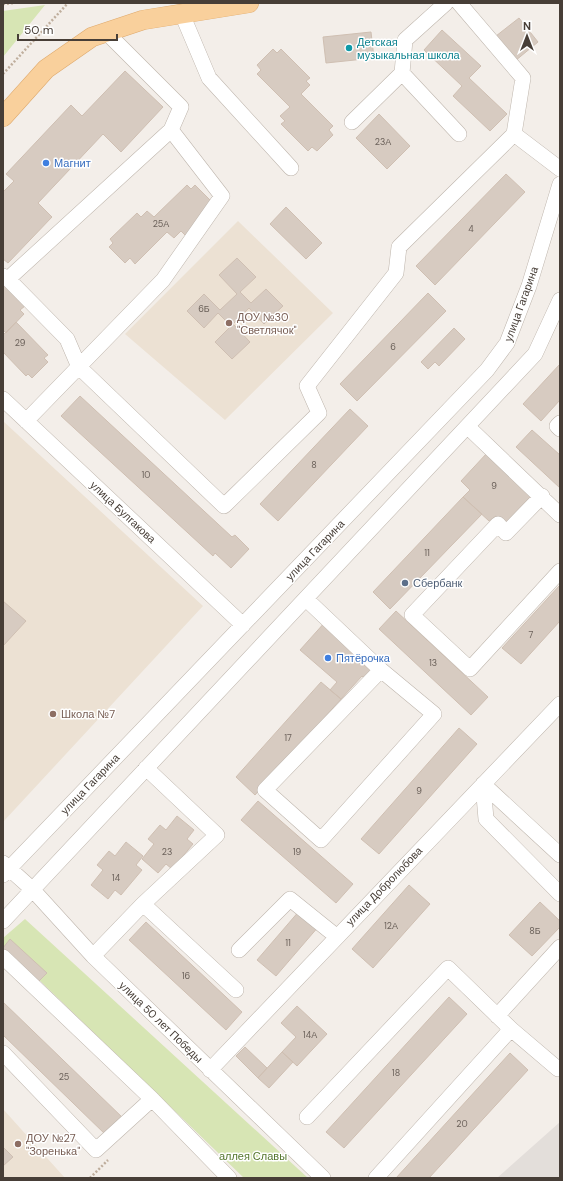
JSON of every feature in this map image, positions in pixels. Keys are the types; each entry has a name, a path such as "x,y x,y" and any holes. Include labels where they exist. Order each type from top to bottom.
{"main road":[{"path":"3,117 46,69 92,37 143,20 249,3"}],"street":[{"path":"352,122 402,73 405,40 446,3"},
{"path":"106,32 181,107 171,130 6,278 67,339 79,367 224,506 319,413 307,386 396,273 399,247 514,134 523,78 459,3"},
{"path":"182,14 209,78 291,168"},
{"path":"402,73 459,134"},
{"path":"26,421 163,280 222,196 171,130"},
{"path":"514,134 560,169"},
{"name":"улица Гагарина","path":"5,869 243,625 487,370 507,343 529,286 560,184"},
{"path":"3,921 535,354 560,300"},
{"name":"улица Булгакова","path":"3,399 243,625"},
{"path":"560,423 557,426 560,428"},
{"path":"468,427 542,496 560,515"},
{"path":"542,496 506,533 498,524 412,615 470,669 560,571"},
{"path":"306,599 382,670 434,714 321,840 265,790 382,670"},
{"name":"улица Добролюбова","path":"210,1070 336,936 558,709"},
{"path":"93,956 143,904 217,835 146,768"},
{"path":"483,784 560,855"},
{"path":"483,784 486,820 560,894"},
{"name":"улица 50 лет Победы","path":"5,869 32,889 93,956 323,1178"},
{"path":"239,950 290,899 336,936"},
{"path":"143,904 236,990"},
{"path":"497,1016 560,947"},
{"path":"3,957 152,1099 229,1178"},
{"path":"307,1117 448,968 511,1029 558,1069"},
{"path":"376,1178 511,1029"},
{"path":"3,1053 96,1150 152,1099"}],"path":[{"path":"3,4 15,3"},
{"path":"3,74 68,3"}],"shaded area":[{"name":"ДОУ №30 \"Светлячок\"","path":"238,221 333,313 225,420 125,334"},
{"name":"Школа №7","path":"3,421 203,606 3,822"},
{"name":"ДОУ №27 \"Зоренька\"","path":"3,1109 65,1178 3,1178"},
{"path":"560,1122 560,1178 497,1178"}],"green space":[{"path":"45,5 3,57 3,11"},
{"name":"аллея Славы","path":"25,919 308,1178 244,1178 3,945 3,938"}],"building":[{"path":"519,18 538,42 515,61 496,36"},
{"path":"442,30 481,66 469,78 507,114 490,131 453,96 462,86 424,50"},
{"name":"Детская музыкальная школа","path":"371,32 374,58 326,63 323,37"},
{"path":"273,49 277,53 281,49 310,78 306,81 310,85 301,94 333,126 329,130 333,135 317,151 312,147 308,151 281,124 285,121 280,116 290,107 257,74 261,70 257,65"},
{"name":"Магнит","path":"125,71 163,107 121,152 103,134 38,203 52,217 8,263 3,259 3,192 14,181 6,174 71,105 82,116"},
{"path":"379,114 410,146 387,169 356,138"},
{"path":"506,174 525,192 435,285 416,266"},
{"path":"187,185 191,189 195,185 211,201 211,209 185,235 181,231 174,238 167,232 135,264 130,258 125,263 109,247 113,243 110,239 137,213 141,217 147,211 154,217"},
{"path":"286,207 322,243 306,259 270,224"},
{"path":"237,258 256,277 240,292 251,303 266,289 283,306 264,324 249,308 233,324 250,342 232,359 215,342 231,326 218,313 204,328 187,311 204,294 220,310 237,294 219,275"},
{"path":"3,284 25,306 20,310 24,314 6,333 3,330"},
{"path":"428,293 446,311 357,401 340,384"},
{"path":"16,322 48,355 44,358 48,362 32,378 28,374 26,376 3,352 3,335"},
{"path":"454,328 465,339 439,366 435,362 428,369 421,362"},
{"path":"560,364 560,400 541,421 523,404"},
{"path":"80,396 232,537 235,535 249,549 231,568 215,553 213,556 61,416"},
{"path":"350,409 368,426 278,521 260,504"},
{"path":"532,430 560,455 560,488 516,447"},
{"path":"487,453 532,495 505,524 496,516 489,521 463,497 470,490 461,481"},
{"path":"463,497 482,514 390,609 373,592"},
{"path":"560,585 560,621 521,664 502,648"},
{"path":"3,601 26,621 3,646"},
{"path":"396,611 488,697 471,715 379,629"},
{"path":"326,621 381,670 370,683 362,676 341,699 330,690 337,682 300,650"},
{"path":"321,682 341,699 255,795 236,777"},
{"path":"459,728 477,744 379,854 361,839"},
{"path":"258,801 353,884 336,903 241,820"},
{"path":"177,816 194,830 187,839 193,844 172,869 166,864 158,873 142,859 154,844 148,839 160,825 166,830"},
{"path":"126,842 143,856 136,865 142,870 121,895 115,890 108,899 91,885 103,870 97,865 109,851 115,856"},
{"path":"409,885 430,904 373,968 352,949"},
{"path":"540,902 560,921 560,927 532,956 509,935"},
{"path":"300,910 319,926 276,976 257,960"},
{"path":"146,922 242,1012 226,1030 129,940"},
{"path":"10,939 47,973 38,982 3,948"},
{"path":"449,997 467,1014 344,1148 326,1132"},
{"path":"3,1002 124,1119 107,1136 3,1035"},
{"path":"297,1006 327,1034 297,1066 282,1052 296,1037 281,1023"},
{"path":"245,1047 267,1068 258,1078 236,1056"},
{"path":"282,1052 293,1062 269,1088 258,1078"},
{"path":"510,1053 528,1070 429,1178 396,1178"},
{"path":"3,1147 13,1157 3,1166"}],"place":[{"name":"Детская музыкальная школа","path":"349,48"},
{"name":"Магнит","path":"46,163"},
{"name":"ДОУ №30 \"Светлячок\"","path":"229,323"},
{"name":"Сбербанк","path":"405,583"},
{"name":"Пятёрочка","path":"328,658"},
{"name":"Школа №7","path":"53,714"},
{"name":"ДОУ №27 \"Зоренька\"","path":"18,1144"}]}
